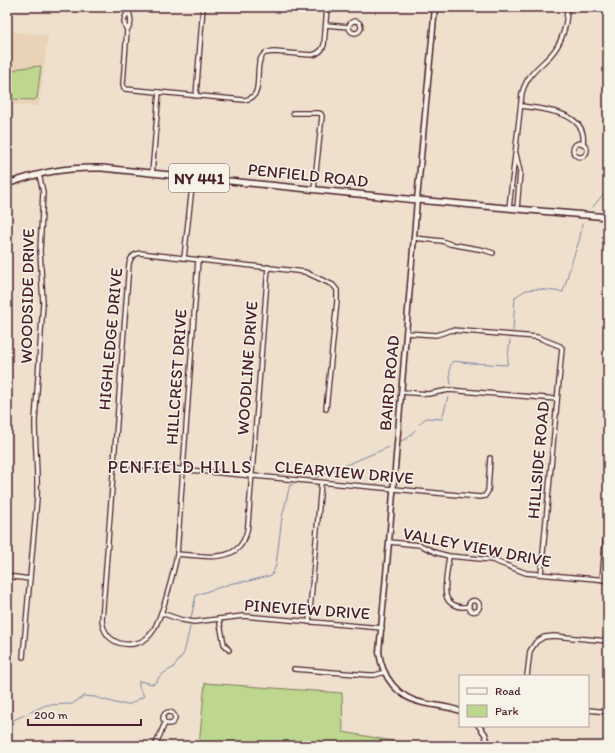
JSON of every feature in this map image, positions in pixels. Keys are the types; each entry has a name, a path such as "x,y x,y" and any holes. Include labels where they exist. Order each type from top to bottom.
{"main road":[{"name":"PENFIELD ROAD","path":"7,184 39,174 62,169 102,168 417,200 608,217"}],"street":[{"path":"129,7 124,18 124,24 127,30 123,86 125,89 244,100 254,96 256,91 259,63 263,55 271,52 312,55 317,54 322,50 327,7"},
{"path":"196,96 203,7"},
{"name":"BAIRD ROAD","path":"435,7 417,200 390,542 379,652 380,661 385,672 395,687 405,696 421,703 447,707 459,711"},
{"path":"509,208 524,86 536,69 551,55 560,42 565,28 567,7"},
{"path":"127,30 131,26 132,19 128,12"},
{"path":"326,25 349,27"},
{"path":"152,173 159,92"},
{"path":"521,106 546,109 570,118 581,128 584,138 583,144"},
{"path":"293,113 319,113 322,116 314,189"},
{"path":"516,151 520,172 517,209"},
{"name":"WOODSIDE DRIVE","path":"23,657 37,498 35,421 43,316 40,250 43,192 39,174"},
{"path":"184,258 193,178"},
{"path":"414,238 442,241 493,253"},
{"name":"HIGHLEDGE DRIVE","path":"128,644 116,642 110,638 105,633 102,626 102,620 129,264 134,255 140,253 305,272 331,283 336,288 337,301 326,409"},
{"name":"HILLCREST DRIVE","path":"128,644 137,643 144,640 156,626 173,576 177,554 198,260"},
{"name":"WOODLINE DRIVE","path":"177,554 224,556 240,546 246,536 268,267"},
{"name":"HILLSIDE ROAD","path":"406,333 436,334 452,330 537,337 562,348 541,574"},
{"path":"401,392 428,394 449,390 557,399"},
{"name":"CLEARVIEW DRIVE","path":"114,463 483,497 488,491 490,458"},
{"path":"309,622 321,482"},
{"path":"602,580 608,509"},
{"name":"VALLEY VIEW DRIVE","path":"390,542 420,545 437,553 448,556 492,560 526,573 608,580"},
{"path":"448,556 445,592 447,599 456,606 469,606"},
{"path":"7,576 30,579"},
{"name":"PINEVIEW DRIVE","path":"161,612 182,620 194,622 243,616 382,628"},
{"path":"219,619 224,644 229,650"},
{"path":"527,675 530,651 536,642 544,637 554,636 608,641"},
{"path":"294,669 370,675 385,672"},
{"path":"589,710 608,712"},
{"path":"155,746 165,723"},
{"path":"480,727 485,734 489,746"},
{"path":"60,746 79,743 93,746"}],"shaded area":[{"path":"53,7 87,7 86,14 53,11"},
{"path":"7,31 48,35 39,106 7,105"}],"green space":[{"path":"41,66 37,98 34,100 7,99 7,73 20,68"},
{"path":"205,683 342,693 343,732 421,746 199,746"}],"waterway":[{"path":"593,207 608,190"},
{"path":"513,331 515,297 526,290 538,289 563,292 580,238 582,224"},
{"path":"451,384 450,369 453,361 507,365 510,340"},
{"path":"419,424 426,418 442,419 448,397"},
{"path":"401,441 408,438 415,430"},
{"path":"313,479 389,447"},
{"path":"191,618 196,595 233,583 249,581 272,575 276,565 282,517 290,485 293,484"},
{"path":"7,723 46,705 72,704 84,696 95,697 119,704 130,704 144,696 139,687 139,681 153,684 159,677 173,668 184,653 190,627"}],"district":[{"name":"PENFIELD HILLS","path":"180,467"}]}
